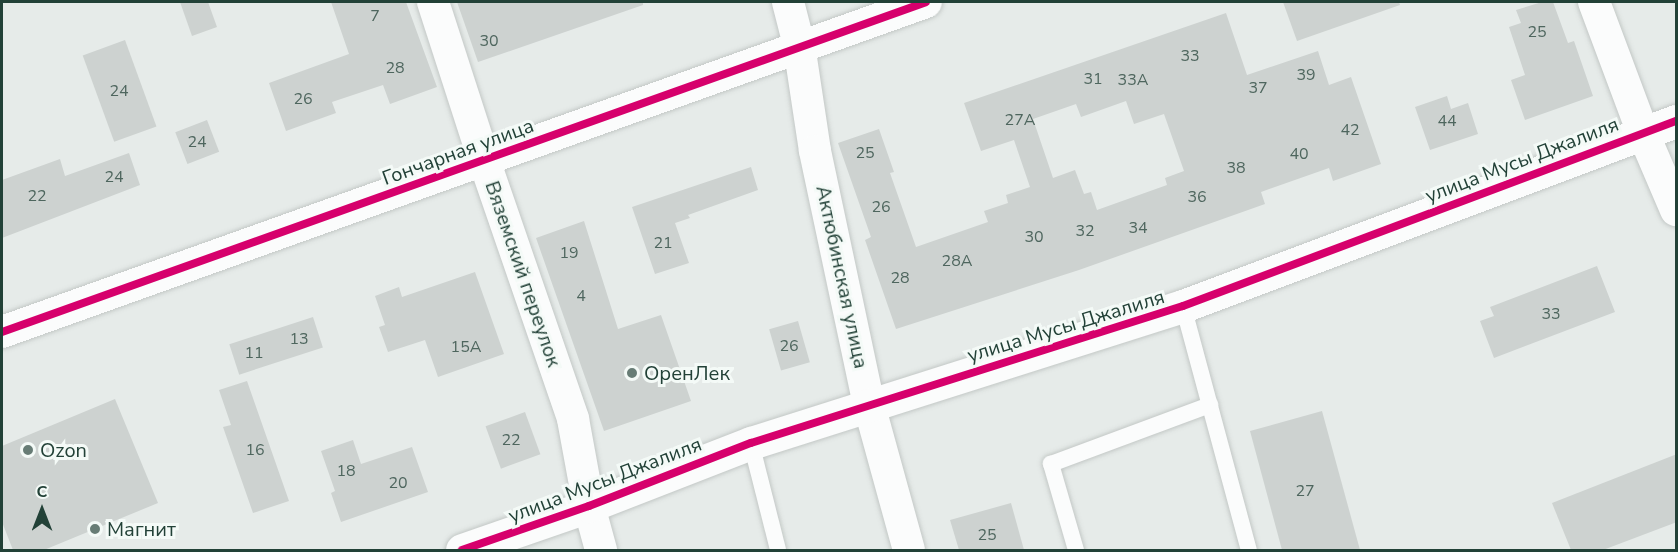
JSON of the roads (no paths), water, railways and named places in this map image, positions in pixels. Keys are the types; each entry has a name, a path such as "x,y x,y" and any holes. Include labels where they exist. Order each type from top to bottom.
{"street":[{"name":"Вяземский переулок","path":"434,2 484,160 573,418 589,506 601,550"},
{"name":"Актюбинская улица","path":"788,2 799,45 814,151 869,405 909,550"},
{"name":"Гончарная улица","path":"2,332 799,45 926,2"},
{"path":"1594,2 1643,133 1677,210"},
{"name":"улица Мусы Джалиля","path":"462,550 589,506 751,443 1183,306 1677,121"}],"lane":[{"path":"1183,306 1249,550"},
{"path":"1076,550 1051,464 1210,405"},
{"path":"751,443 778,550"}],"place":[{"name":"ОренЛек","path":"632,373"},
{"name":"Ozon","path":"28,450"},
{"name":"Магнит","path":"95,529"}]}
